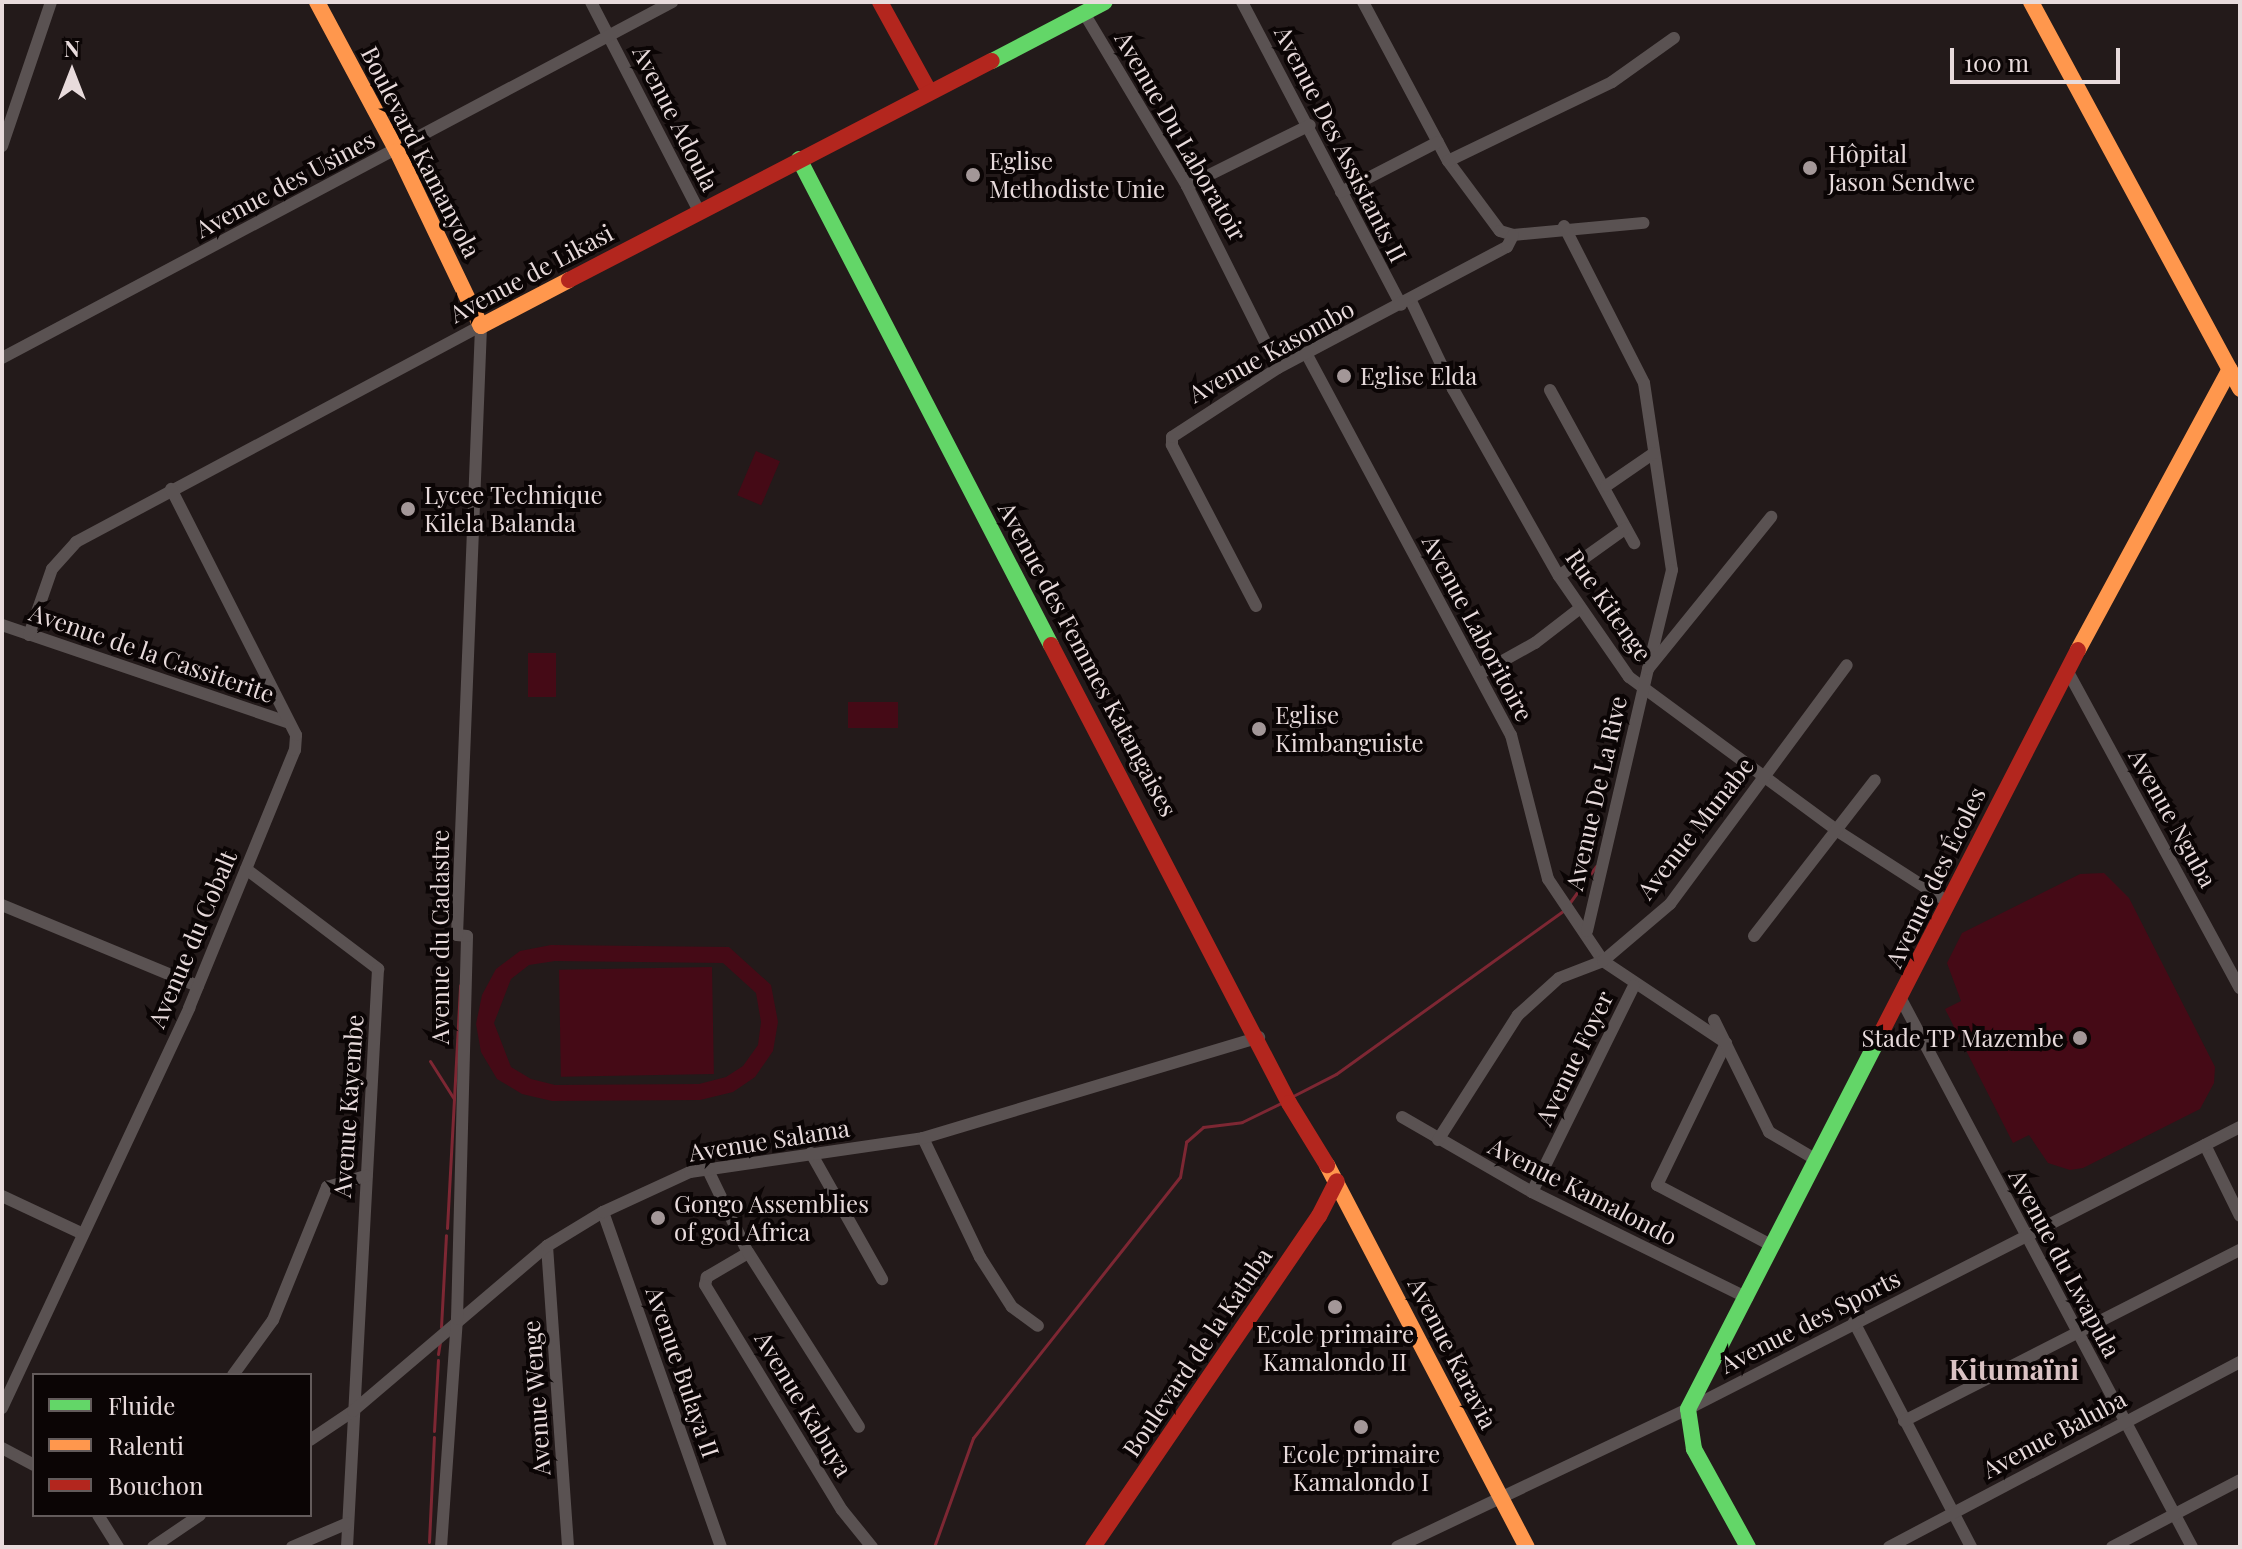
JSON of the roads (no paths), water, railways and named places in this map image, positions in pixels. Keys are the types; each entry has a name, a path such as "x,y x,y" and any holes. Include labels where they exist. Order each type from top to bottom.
{"street":[{"path":"2,146 51,2"},
{"name":"Boulevard Kamanyola","path":"317,2 397,151 481,326"},
{"name":"Avenue Adoula","path":"591,2 699,211"},
{"name":"Avenue des Usines","path":"2,358 397,151 672,2"},
{"path":"880,2 929,91"},
{"name":"Avenue de Likasi","path":"29,635 52,569 66,550 171,489 929,91 1105,2"},
{"name":"Avenue Des Assistants II","path":"1242,2 1310,125 1341,192 1406,303"},
{"path":"1363,2 1448,161 1492,224 1513,235 1564,226 1643,223"},
{"path":"2031,2 2240,389"},
{"name":"Avenue Du Laboratoir","path":"1084,13 1187,186 1278,368"},
{"path":"1448,161 1612,82 1674,38"},
{"path":"1187,186 1310,125"},
{"path":"1341,192 1438,142"},
{"name":"Avenue des Femmes Katangaises","path":"799,159 1259,1037 1289,1103 1337,1181"},
{"path":"1564,226 1644,383 1672,570 1648,669"},
{"name":"Avenue Kasombo","path":"1256,606 1172,445 1179,429 1278,368 1507,247 1513,235"},
{"name":"Rue Kitenge","path":"1406,303 1559,576 1629,677 1839,832 1948,902"},
{"name":"Avenue du Cadastre","path":"441,1547 457,1319 462,935 481,326"},
{"name":"Avenue Laboritoire","path":"1306,353 1481,673 1511,735 1542,868 1587,931 1603,961"},
{"name":"Avenue des Écoles","path":"1688,1409 1815,1159 1901,999 2067,670 2230,369"},
{"path":"1550,390 1606,486 1634,543"},
{"path":"1606,486 1654,453"},
{"name":"Avenue du Cobalt","path":"2,1408 198,986 295,750 296,735 171,489"},
{"name":"Avenue De La Rive","path":"1587,931 1648,669 1771,517"},
{"path":"1559,576 1626,528"},
{"path":"1481,673 1535,643 1579,609"},
{"name":"Avenue de la Cassiterite","path":"2,625 287,722"},
{"name":"Avenue Munabe","path":"1438,1140 1518,1015 1559,978 1603,961 1670,904 1847,665"},
{"name":"Avenue Nguba","path":"2067,670 2240,988"},
{"path":"1754,936 1839,832 1875,780"},
{"name":"Avenue Kayembe","path":"246,869 378,969 347,1547"},
{"path":"2,905 198,986"},
{"path":"1603,961 1634,986 1726,1043"},
{"name":"Avenue Foyer","path":"1532,1192 1634,986"},
{"name":"Avenue du Lwapula","path":"1901,999 2192,1547"},
{"path":"1714,1020 1769,1132 1815,1159"},
{"name":"Avenue Salama","path":"312,1439 353,1411 457,1319 547,1246 603,1212 707,1168 923,1138 1259,1037"},
{"path":"1726,1043 1657,1185 1771,1245"},
{"name":"Avenue Kamalondo","path":"1402,1117 1532,1192 1747,1298"},
{"name":"Avenue des Sports","path":"1397,1547 1499,1495 1688,1409 2240,1127"},
{"path":"923,1138 980,1257 1012,1307 1038,1326"},
{"path":"2205,1145 2239,1209"},
{"path":"811,1153 882,1279"},
{"path":"707,1168 748,1252 859,1427"},
{"path":"234,1373 273,1320 327,1187 366,1176"},
{"name":"Avenue Karavia","path":"1337,1181 1527,1547"},
{"name":"Boulevard de la Katuba","path":"1093,1547 1319,1216 1337,1181"},
{"path":"2,1196 83,1234"},
{"name":"Avenue Bulaya II","path":"603,1212 721,1547"},
{"name":"Avenue Wenge","path":"547,1246 568,1547"},
{"path":"1904,1421 2240,1250"},
{"name":"Avenue Kabuya","path":"748,1252 704,1281 842,1510 872,1547"},
{"path":"1854,1322 1971,1547"},
{"name":"Avenue Baluba","path":"1889,1547 2240,1362"},
{"path":"1688,1409 1694,1449 1748,1547"},
{"path":"2,1448 32,1464"},
{"path":"2112,1547 2240,1480"},
{"path":"99,1517 118,1547"},
{"path":"153,1547 197,1517"},
{"path":"292,1547 348,1523"}],"waterway":[{"path":"1568,905 1596,866"},
{"path":"1293,1096 1336,1074 1563,911"},
{"path":"447,1228 460,985"},
{"path":"430,1061 454,1099"},
{"path":"934,1547 973,1438 1180,1177 1186,1142 1203,1127 1242,1122 1283,1102"},
{"path":"441,1327 446,1235"},
{"path":"438,1354 440,1342"},
{"path":"434,1431 438,1360"},
{"path":"429,1542 434,1437"}],"place":[{"name":"Hôpital Jason Sendwe","path":"1810,168"},
{"name":"Eglise Methodiste Unie","path":"973,175"},
{"name":"Eglise Elda","path":"1344,376"},
{"name":"Lycee Technique Kilela Balanda","path":"408,509"},
{"name":"Eglise Kimbanguiste","path":"1259,729"},
{"name":"Stade TP Mazembe","path":"2080,1038"},
{"name":"Gongo Assemblies of god Africa","path":"658,1218"},
{"name":"Ecole primaire Kamalondo II","path":"1335,1307"},
{"name":"Ecole primaire Kamalondo I","path":"1361,1427"}],"district":[{"name":"Kitumaïni","path":"2014,1369"}]}
